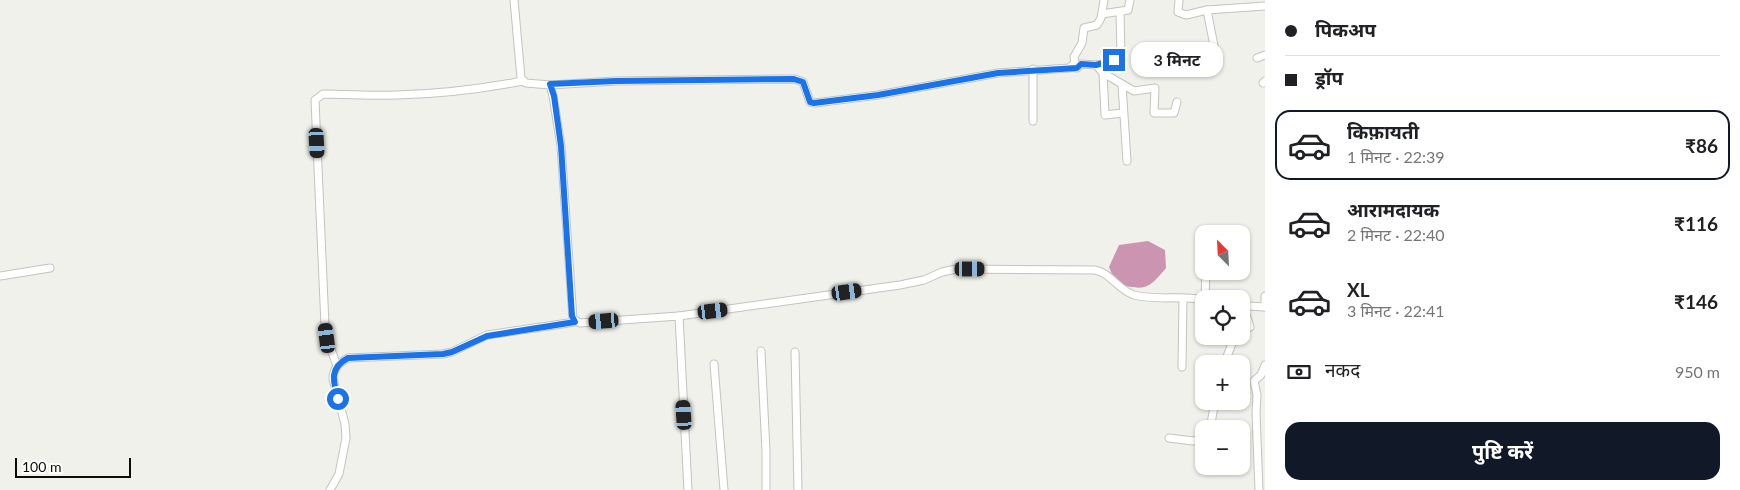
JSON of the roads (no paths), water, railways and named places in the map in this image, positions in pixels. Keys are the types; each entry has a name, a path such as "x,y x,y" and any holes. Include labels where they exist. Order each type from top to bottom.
{"street":[{"path":"514,0 523,81"},
{"path":"1071,67 1075,63 1074,57 1082,43 1084,28 1097,25 1102,14 1104,0"},
{"path":"1102,14 1128,10 1130,0"},
{"path":"1179,0 1178,8 1181,14 1192,15 1207,10 1265,6"},
{"path":"1207,10 1217,61"},
{"path":"337,366 327,338 325,325 316,100 323,94 427,94 485,88 523,81 526,83 550,84 616,81 794,79 803,82 810,102 814,103 878,95 998,73 1033,69 1077,68 1081,64 1096,65 1110,63 1122,55 1120,12"},
{"path":"1257,58 1265,55"},
{"path":"1096,65 1102,73 1134,91 1155,88 1154,113 1174,113 1177,102"},
{"path":"1033,69 1033,122"},
{"path":"1102,73 1104,115 1122,113"},
{"path":"550,84 554,96 561,146 572,316 575,322"},
{"path":"1122,85 1122,113 1127,161"},
{"path":"0,276 50,268"},
{"path":"330,490 339,474 346,438 345,424 333,372 337,366 348,358 443,354 452,352 487,336 575,322 679,316 900,285 924,280 942,272 956,269 1095,270 1106,275 1128,293 1150,298 1195,299"},
{"path":"1250,306 1265,307 1265,296"},
{"path":"1182,367 1183,298"},
{"path":"679,316 688,490"},
{"path":"761,351 766,490"},
{"path":"795,352 798,490"},
{"path":"714,364 724,490"},
{"path":"1259,490 1257,395 1254,381 1261,375 1265,365"},
{"path":"1169,438 1195,440"}]}
